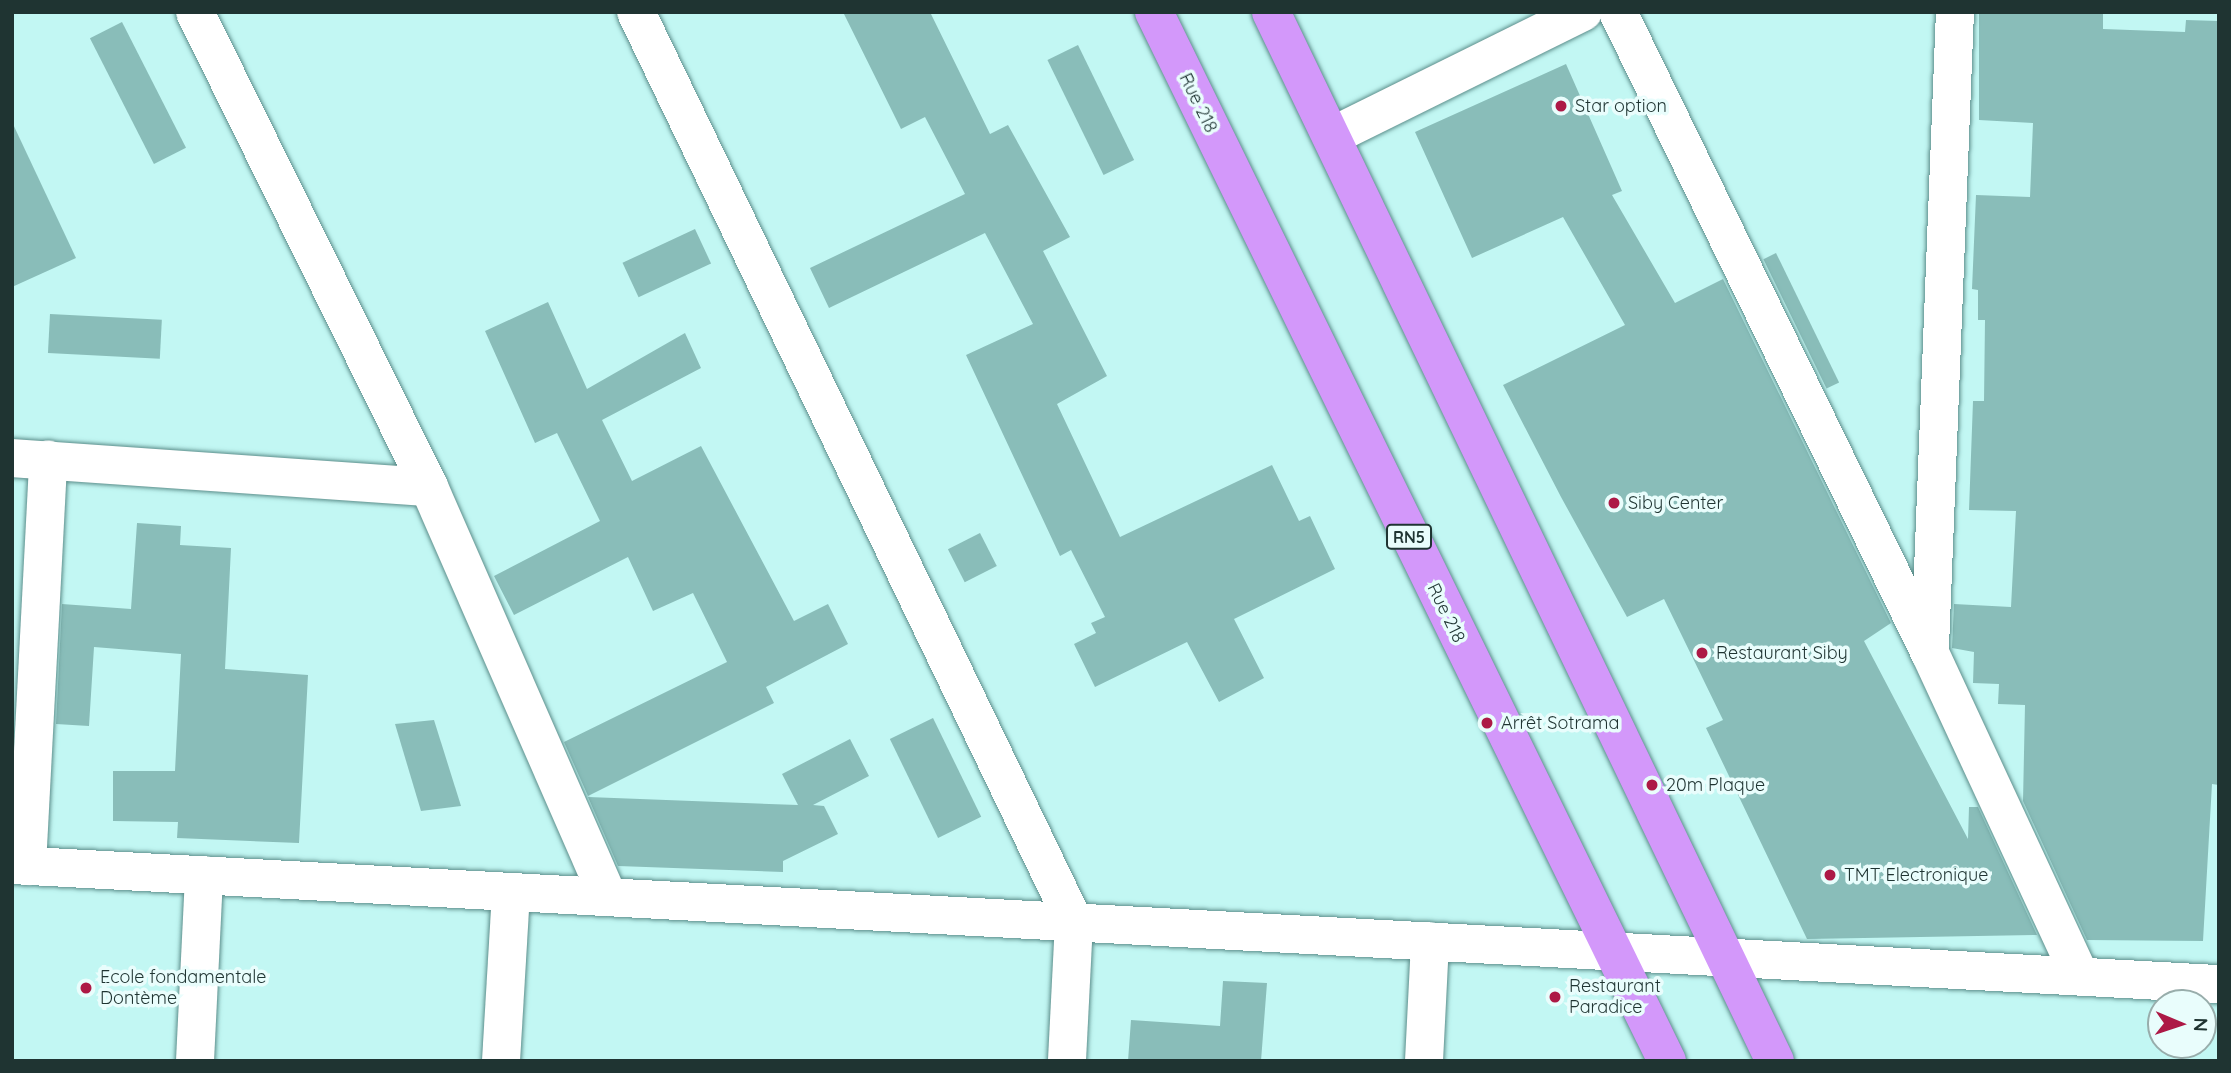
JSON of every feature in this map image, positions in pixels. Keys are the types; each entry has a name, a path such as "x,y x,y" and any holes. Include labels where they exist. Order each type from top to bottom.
{"highway":[{"name":"Rue 218","path":"1154,12 1610,951 1667,1061"},
{"path":"1271,12 1775,1061"}],"street":[{"path":"195,12 429,487 608,897"},
{"path":"636,12 1074,922 1067,1061"},
{"path":"1332,136 1583,12"},
{"path":"1618,12 1930,653 2080,976"},
{"path":"1930,653 1955,12"},
{"path":"429,487 30,459 20,866 2219,984"},
{"path":"195,1061 204,875"},
{"path":"501,1061 511,892"},
{"path":"1424,1061 1430,941"}],"building":[{"path":"843,12 930,12 990,134 1008,125 1070,237 1043,251 1107,376 1057,404 1120,537 1272,465 1299,521 1310,516 1335,569 1234,619 1264,678 1219,702 1187,642 1095,687 1074,644 1096,633 1091,623 1105,617 1071,550 1060,556 966,355 1033,324 985,233 829,308 810,268 965,194 925,117 901,129"},
{"path":"1979,12 2103,14 2103,29 2185,32 2186,20 2219,21 2219,785 2212,784 2203,941 2087,940 2023,801 2025,705 1998,704 1999,684 1973,683 1974,652 1952,648 1954,604 2011,607 2016,511 1969,510 1973,401 1984,401 1985,320 1978,320 1978,290 1972,289 1976,195 2030,197 2033,123 1979,120"},
{"path":"122,22 186,148 154,164 90,38"},
{"path":"1078,45 1134,160 1104,175 1047,60"},
{"path":"1566,64 1622,191 1612,195 1675,303 1723,279 1891,623 1864,641 1968,839 1969,807 1978,807 2037,935 1807,939 1706,728 1723,720 1664,599 1627,617 1561,497 1503,385 1625,325 1563,217 1472,258 1415,132"},
{"path":"12,122 76,258 12,287"},
{"path":"695,229 711,263 639,297 622,263"},
{"path":"1776,253 1839,382 1827,389 1763,259"},
{"path":"548,302 587,389 685,333 701,368 602,420 632,481 701,446 794,621 828,604 848,644 766,687 774,703 588,796 564,742 727,662 693,593 653,611 628,557 514,615 494,576 600,521 557,433 535,443 485,331"},
{"path":"50,314 162,320 160,359 48,353"},
{"path":"137,523 181,526 180,545 231,548 225,669 308,675 299,843 177,838 178,822 113,821 113,771 175,771 181,654 94,647 89,726 56,724 62,604 131,609"},
{"path":"980,533 997,566 965,582 948,549"},
{"path":"933,718 981,817 938,838 890,739"},
{"path":"434,720 461,806 421,811 395,724"},
{"path":"850,739 869,776 813,805 824,806 838,834 783,861 783,872 618,866 588,797 798,805 782,774"},
{"path":"1223,981 1267,983 1261,1061 1128,1061 1131,1020 1220,1026"}],"place":[{"name":"Star option","path":"1561,106"},
{"name":"Siby Center","path":"1614,503"},
{"name":"Restaurant Siby","path":"1702,653"},
{"name":"Arrêt Sotrama","path":"1487,723"},
{"name":"20m Plaque","path":"1652,785"},
{"name":"TMT Electronique","path":"1830,875"},
{"name":"Ecole fondamentale Dontème","path":"86,988"},
{"name":"Restaurant Paradice","path":"1555,997"}]}
